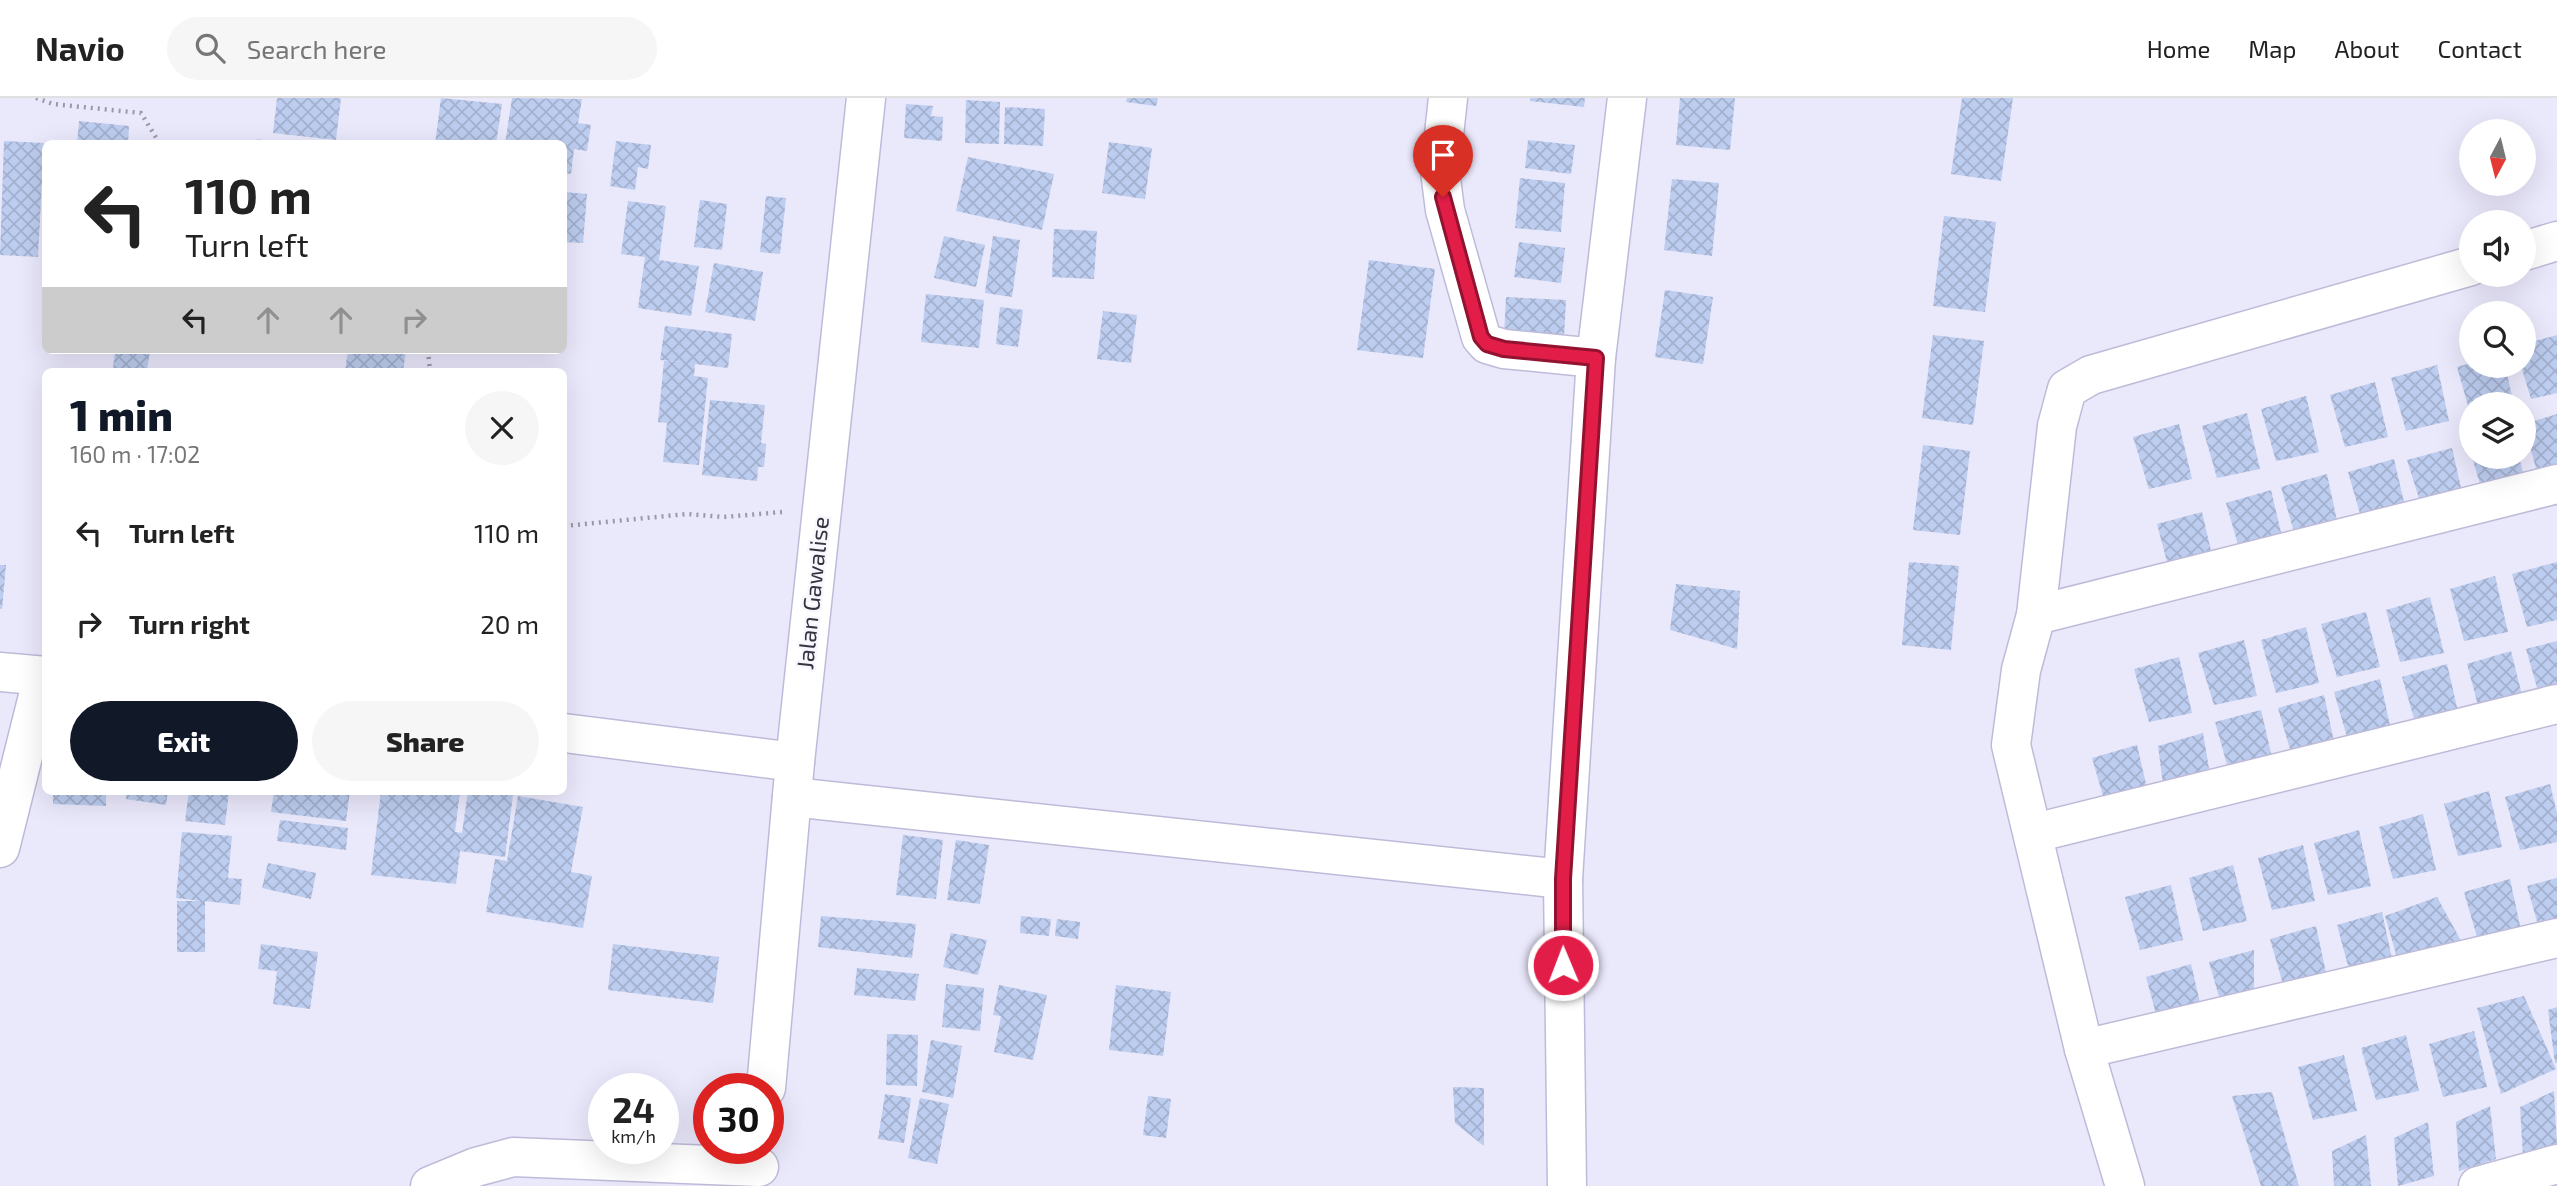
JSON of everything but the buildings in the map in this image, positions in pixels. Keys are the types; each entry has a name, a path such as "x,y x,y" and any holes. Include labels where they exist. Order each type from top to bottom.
{"street":[{"name":"Jalan Gawalise","path":"767,1073 794,780 866,98"},
{"path":"1448,98 1440,171 1444,209 1481,337 1487,344 1504,349 1596,358"},
{"path":"1567,1186 1563,879 1596,358 1627,98"},
{"path":"2536,247 2557,241"},
{"path":"2125,1186 2084,1049 2011,745 2021,670 2036,614 2057,426 2067,389 2091,375 2459,269"},
{"path":"2036,614 2557,484"},
{"path":"0,673 42,676"},
{"path":"0,848 42,684"},
{"path":"2034,833 2557,704"},
{"path":"567,734 794,780 1563,879"},
{"path":"2084,1049 2557,938"},
{"path":"430,1186 476,1167 513,1157 759,1167"},
{"path":"2479,1186 2557,1164"}],"path":[{"path":"36,98 53,104 141,113 158,140"},
{"path":"567,526 687,514 724,517 822,509"}],"route":[{"path":"1443,197 1448,225 1481,337 1487,344 1504,349 1596,358 1563,879 1563,965"}]}
